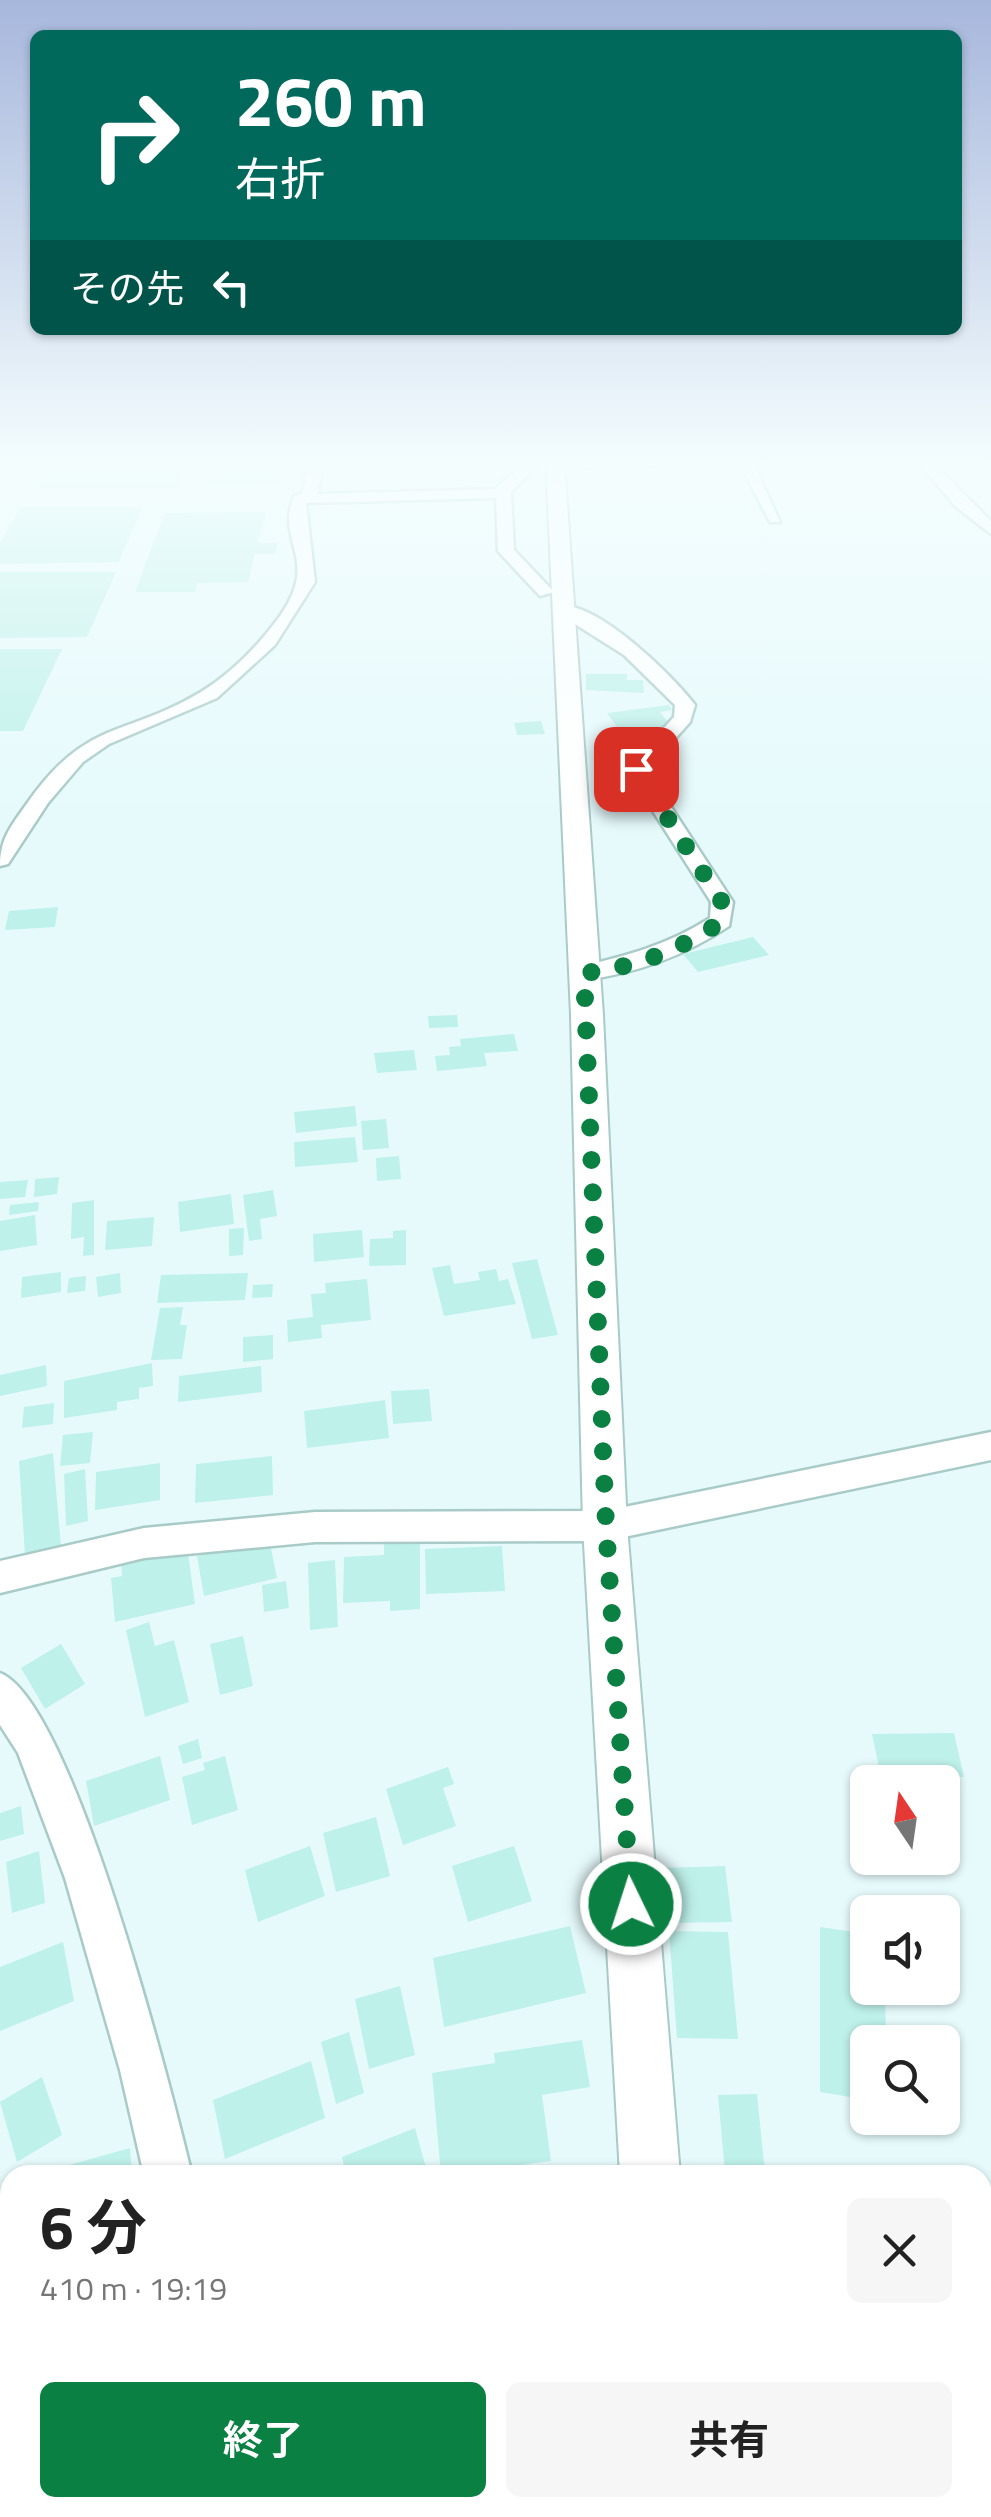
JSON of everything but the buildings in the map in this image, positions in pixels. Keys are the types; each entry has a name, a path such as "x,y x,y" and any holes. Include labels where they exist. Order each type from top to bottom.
{"street":[{"path":"0,860 65,767 92,746 195,703 228,683 256,654 305,586 306,578"},
{"path":"533,578 556,601 602,632 675,691 685,705 683,718 636,769 722,902 721,922 684,946 637,966 584,973"},
{"path":"555,578 584,973 606,1526 649,2165"},
{"path":"0,1577 144,1543 315,1527 606,1526 991,1446"},
{"path":"0,1691 34,1742 86,1878 143,2070 166,2165"}],"route":[{"path":"631,1904 606,1526 584,973 637,966 684,946 721,922 722,902 636,769"}]}
